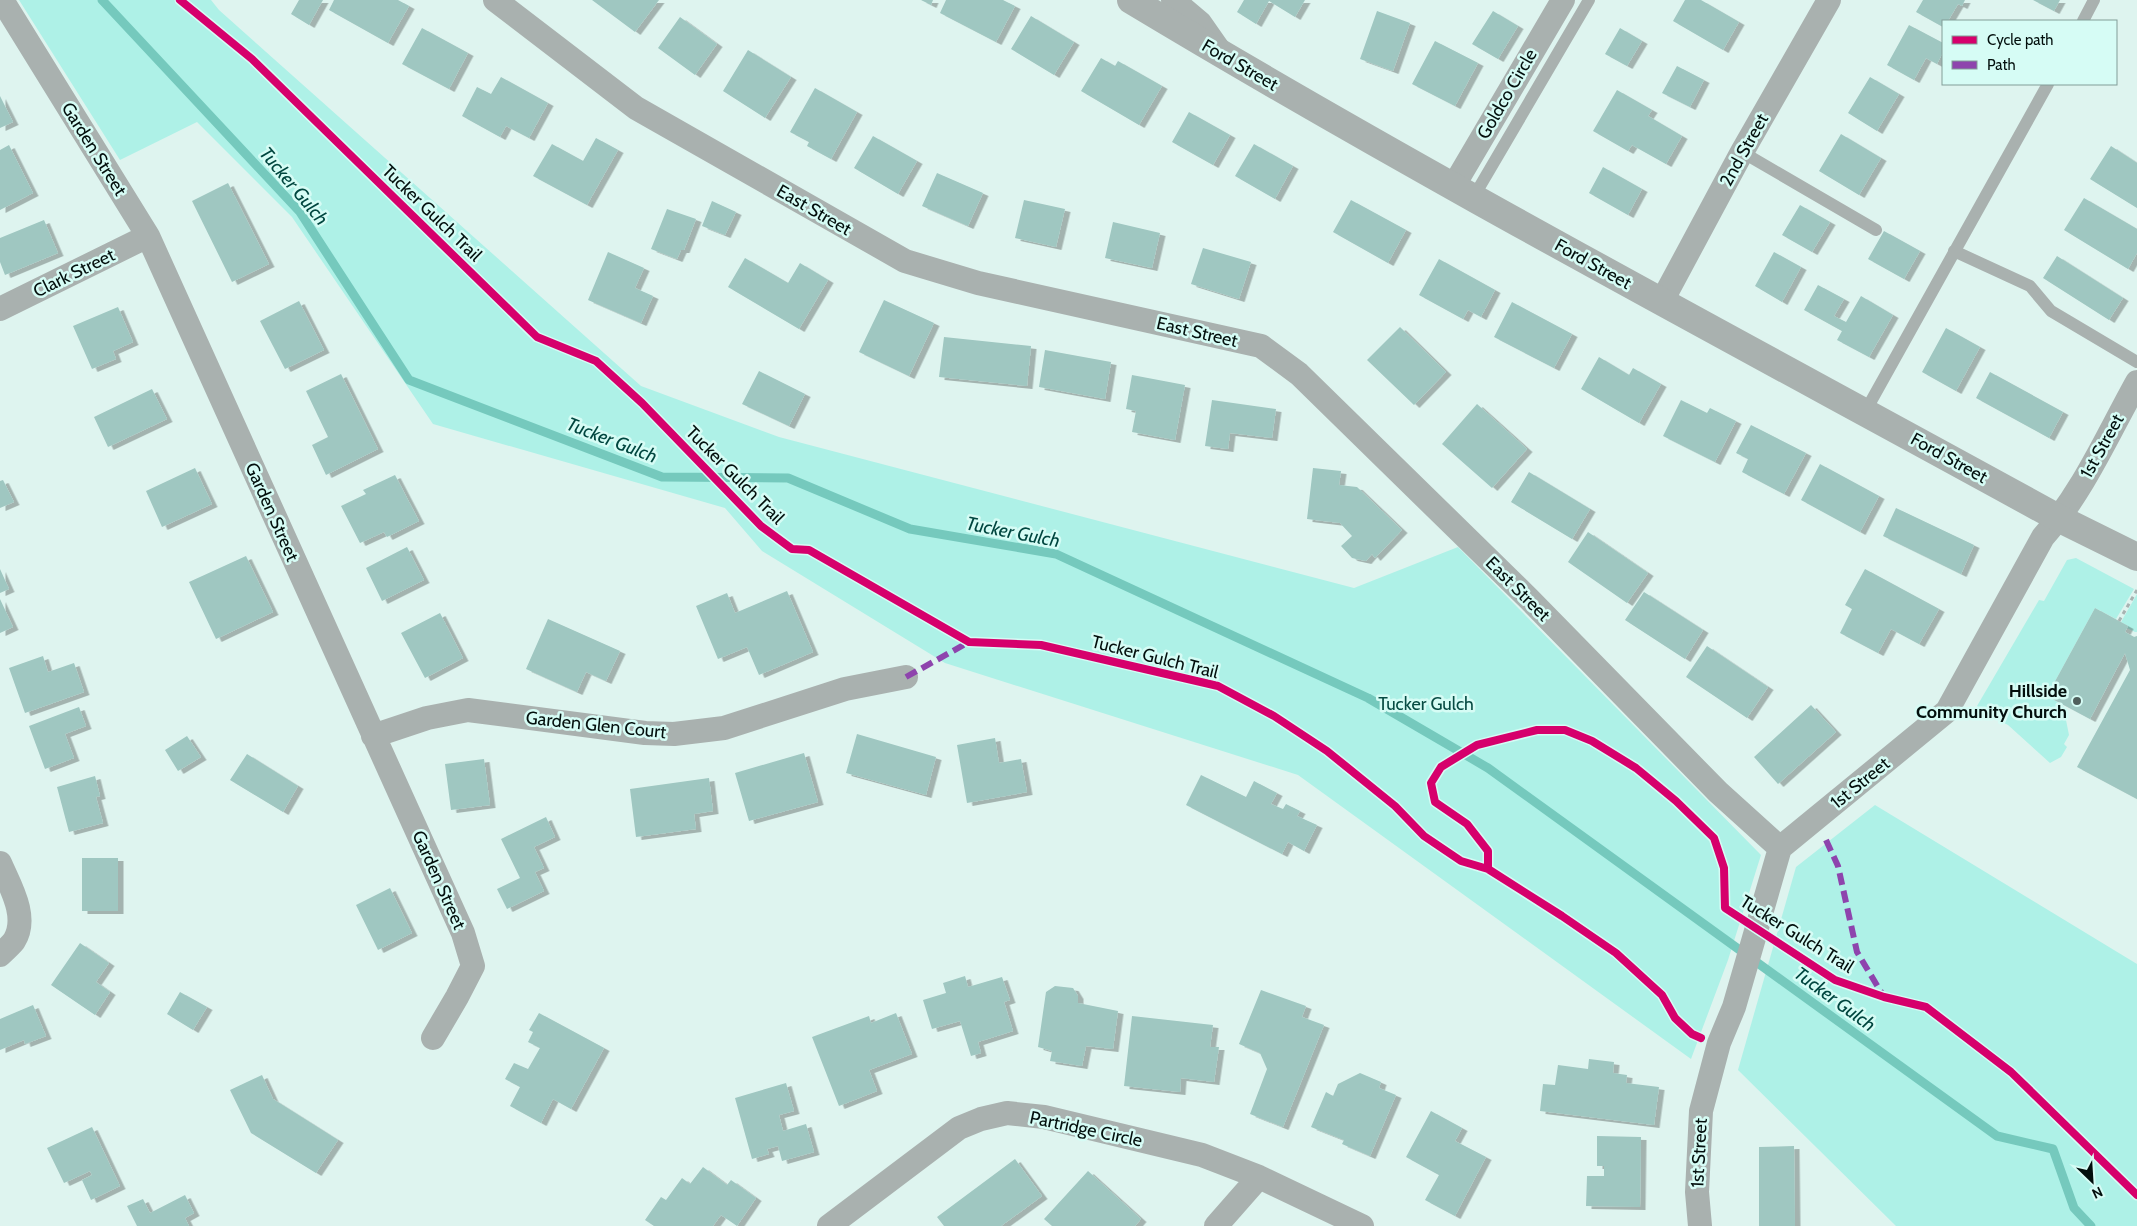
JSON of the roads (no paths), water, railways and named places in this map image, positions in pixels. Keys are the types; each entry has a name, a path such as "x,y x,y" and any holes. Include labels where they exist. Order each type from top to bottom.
{"street":[{"name":"Garden Street","path":"2,0 148,236 463,933 473,966 457,998 433,1038"},
{"name":"East Street","path":"495,0 636,108 905,261 978,283 1261,346 1306,381 1530,599 1718,792 1780,848"},
{"name":"Ford Street","path":"1131,0 1463,193 2060,519 2137,557"},
{"path":"1174,0 1200,23 1222,54"},
{"name":"Goldco Circle","path":"1463,193 1562,0"},
{"name":"2nd Street","path":"1662,301 1742,152 1829,0"},
{"name":"Clark Street","path":"0,309 148,236"},
{"name":"1st Street","path":"1700,1226 1696,1192 1702,1111 1719,1043 1734,1007 1780,848 1947,711 2043,537 2060,519 2079,488 2137,382"},
{"name":"Garden Glen Court","path":"373,736 426,718 468,710 645,733 674,734 724,728 845,689 906,677"},
{"path":"0,863 13,891 20,924 14,941 0,955"},
{"name":"Partridge Circle","path":"829,1226 959,1128 982,1119 1007,1113 1044,1117 1202,1155 1259,1177 1362,1226"},
{"path":"1216,1226 1259,1177"}],"lane":[{"path":"1463,193 1589,0"},
{"path":"2084,20 2094,0"},
{"path":"1865,412 2047,85"},
{"path":"1742,152 1876,230"},
{"path":"1954,251 2030,286 2051,311 2137,362"}],"waterway":[{"name":"Tucker Gulch","path":"102,0 300,212 409,380 662,477 788,478 910,529 1056,554 1368,698 1488,768 1997,1136 2053,1149 2074,1208 2091,1226"}],"place":[{"name":"Hillside Community Church","path":"2077,701"}]}
